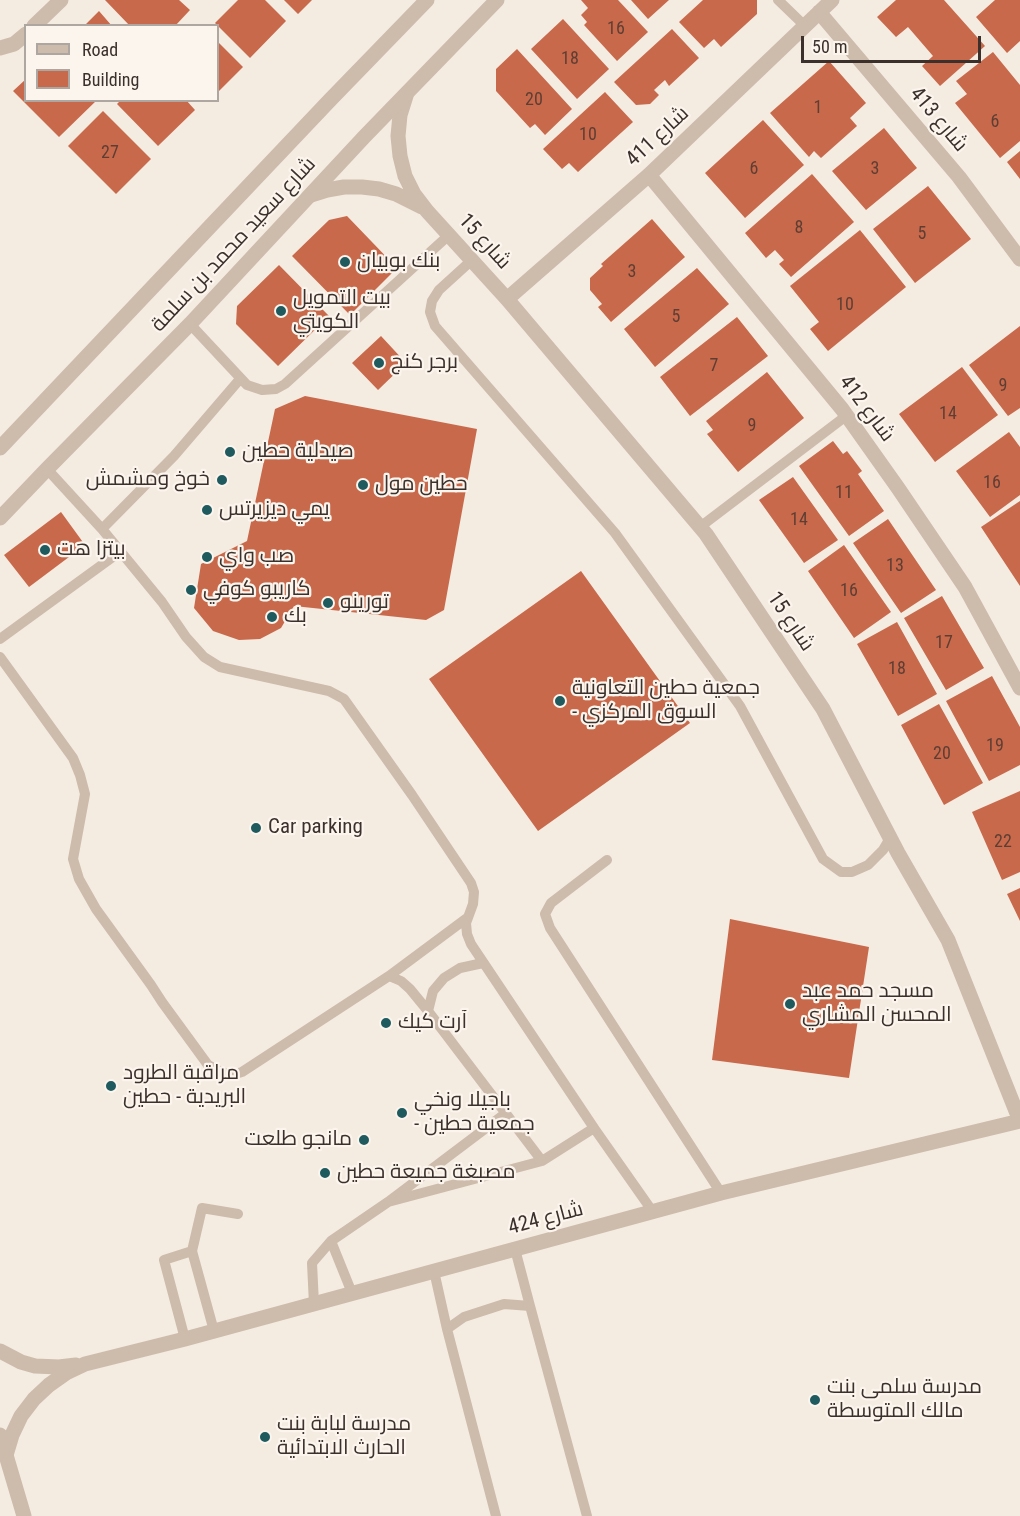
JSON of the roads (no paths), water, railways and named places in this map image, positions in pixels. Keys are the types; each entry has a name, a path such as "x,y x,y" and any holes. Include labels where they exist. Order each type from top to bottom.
{"street":[{"path":"36,24 61,0"},
{"name":"شارع سعيد محمد بن سلمة","path":"0,447 427,0"},
{"name":"شارع سعيد محمد بن سلمة","path":"0,518 190,324 497,0"},
{"name":"شارع 411","path":"507,299 649,175 832,0"},
{"name":"شارع 413","path":"819,12 959,177 1020,259"},
{"path":"0,48 15,44 24,35"},
{"name":"شارع 15","path":"406,96 400,115 398,136 405,176 414,194 507,299 700,527 823,709 890,838 948,940 1020,1121"},
{"name":"شارع 412","path":"649,175 846,416 965,587 1020,688"},
{"name":"شارع 15","path":"311,195 345,187 380,189 412,201 427,211"},
{"name":"شارع 424","path":"0,1351 34,1366 59,1367 85,1364 721,1193 1020,1121"},
{"name":"شارع 424","path":"6,1455 21,1416 34,1399 57,1379 85,1364"},
{"path":"0,1435 24,1516"}],"lane":[{"path":"778,0 805,26"},
{"path":"190,324 247,385 262,390 276,389 285,384 449,235"},
{"path":"472,260 439,290 432,302 430,312 435,326 615,533 740,706 823,859 841,872 852,872 868,865 883,850 890,838"},
{"path":"102,529 174,456 240,379"},
{"path":"700,527 846,416"},
{"path":"47,469 121,551 162,602 186,637 204,657 220,667 328,691 344,699 471,883 474,892 473,904 467,918 467,934 471,944 653,1212"},
{"path":"0,639 121,551"},
{"path":"0,657 73,758 80,775 85,794 72,860 79,879 96,909 208,1065 232,1075 242,1072 389,976 467,918"},
{"path":"608,860 551,903 545,914 550,928 721,1193"},
{"path":"428,1011 434,991 444,978 460,968 483,963"},
{"path":"389,976 401,981 410,989 542,1161"},
{"path":"314,1304 312,1263 331,1240 388,1202 506,1113"},
{"path":"388,1202 542,1161 594,1128"},
{"path":"214,1331 192,1251 202,1208 238,1214"},
{"path":"331,1240 352,1293"},
{"path":"515,1249 587,1516"},
{"path":"184,1339 164,1260 192,1251"},
{"path":"434,1271 496,1516"},
{"path":"447,1329 464,1317 504,1304 530,1306"}],"place":[{"name":"بنك بوبيان","path":"345,262"},
{"name":"بيت التمويل الكويتي","path":"281,311"},
{"name":"برجر كنج","path":"379,363"},
{"name":"صيدلية حطين","path":"230,452"},
{"name":"خوخ ومشمش","path":"222,480"},
{"name":"حطين مول","path":"363,485"},
{"name":"يمي ديزيرتس","path":"207,510"},
{"name":"بيتزا هت","path":"45,550"},
{"name":"صب واي","path":"207,557"},
{"name":"كاريبو كوفي","path":"191,590"},
{"name":"تورينو","path":"328,603"},
{"name":"بك","path":"272,617"},
{"name":"جمعية حطين التعاونية - السوق المركزي","path":"560,701"},
{"name":"Car parking","path":"256,828"},
{"name":"مسجد حمد عبد المحسن المشاري","path":"790,1004"},
{"name":"آرت كيك","path":"386,1023"},
{"name":"مراقبة الطرود البريدية - حطين","path":"111,1086"},
{"name":"باجيلا ونخي - جمعية حطين","path":"402,1113"},
{"name":"مانجو طلعت","path":"364,1140"},
{"name":"مصبغة جميعة حطين","path":"325,1173"},
{"name":"مدرسة سلمى بنت مالك المتوسطة","path":"815,1400"},
{"name":"مدرسة لبابة بنت الحارث الابتدائية","path":"265,1437"}]}
